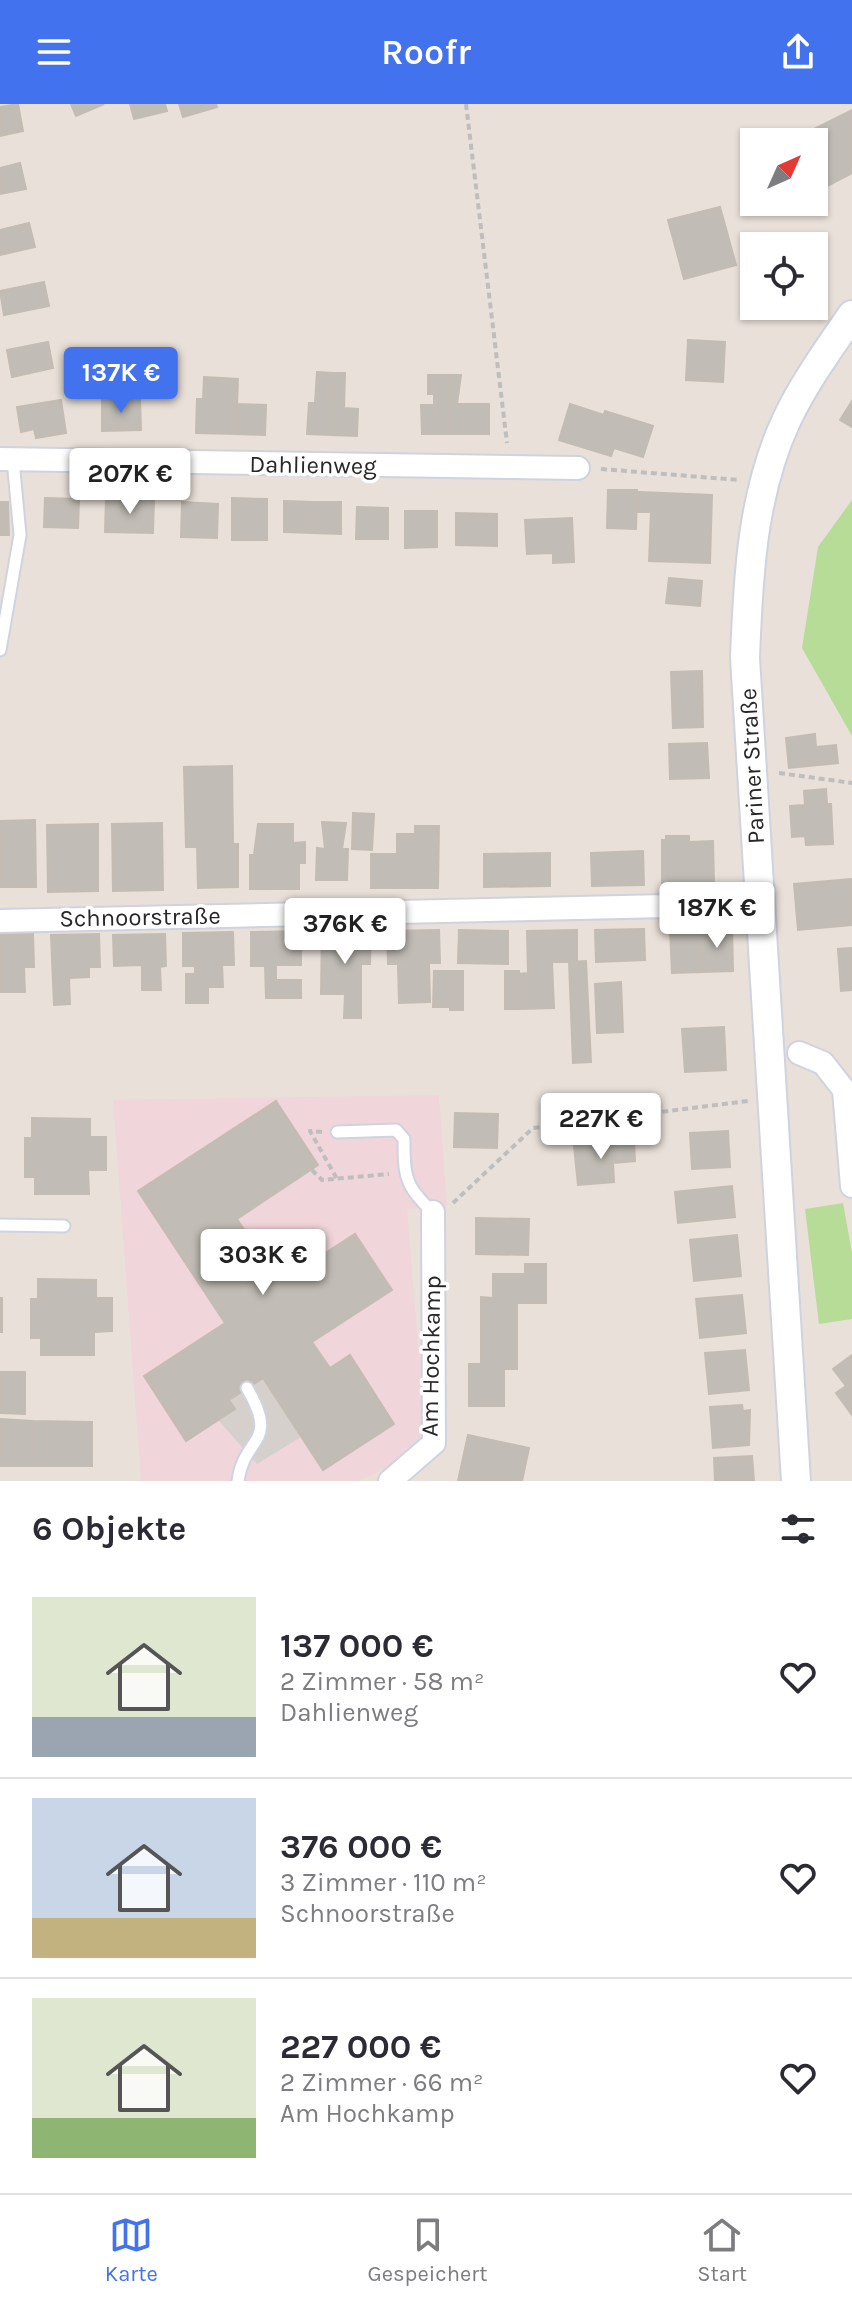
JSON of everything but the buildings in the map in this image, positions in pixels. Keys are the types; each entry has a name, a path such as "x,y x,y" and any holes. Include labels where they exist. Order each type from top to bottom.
{"street":[{"name":"Pariner Straße","path":"796,1481 745,658 747,595 753,532 787,419 852,315"},
{"name":"Dahlienweg","path":"6,460 578,468"},
{"name":"Schnoorstraße","path":"0,921 759,904"},
{"path":"799,1053 823,1063 844,1090 852,1186"},
{"name":"Am Hochkamp","path":"390,1481 434,1443 433,1212"}],"lane":[{"path":"0,650 20,535 6,460"},
{"path":"337,1132 396,1130 404,1139 405,1172 410,1192 433,1212"},
{"path":"0,1225 64,1226"},
{"path":"238,1481 263,1433 257,1406 247,1388"}],"path":[{"path":"466,104 510,468"},
{"path":"578,468 766,482"},
{"path":"752,769 852,783"},
{"path":"433,1212 461,1200 533,1128 774,1098"},
{"path":"312,1170 322,1180 405,1172"}],"shaded area":[{"path":"439,1095 447,1206 407,1209 426,1441 387,1468 358,1481 141,1481 113,1100"},
{"path":"263,1378 301,1437 257,1464 218,1420 235,1409 229,1400"}],"green space":[{"path":"852,500 852,736 802,648 818,547"},
{"path":"843,1203 852,1253 852,1319 819,1324 805,1209"}]}
